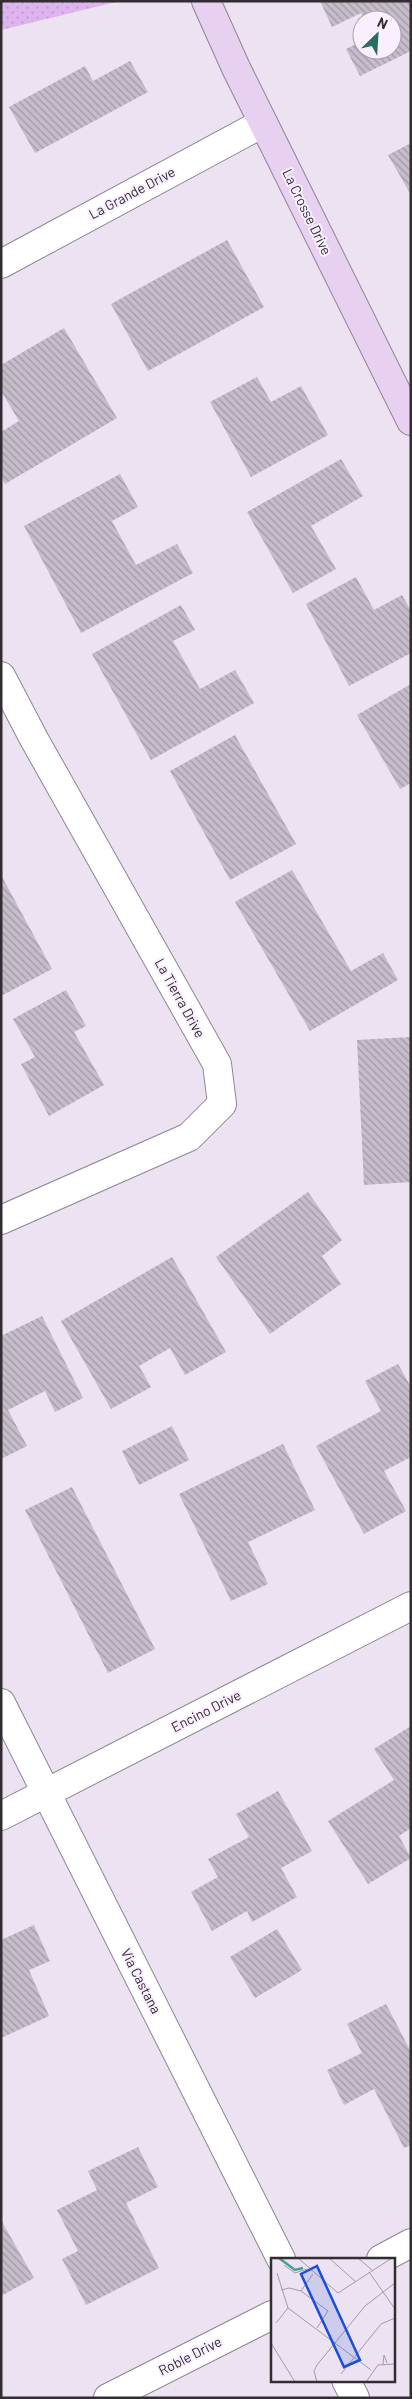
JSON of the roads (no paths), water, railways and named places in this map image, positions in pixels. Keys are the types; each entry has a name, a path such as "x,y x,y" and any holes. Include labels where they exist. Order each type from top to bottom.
{"street":[{"name":"La Crosse Drive","path":"206,1 263,122 411,421"},
{"name":"La Grande Drive","path":"1,264 263,122"},
{"name":"La Tierra Drive","path":"1,676 34,739 217,1064 222,1104 189,1137 1,1220"},
{"name":"Encino Drive","path":"1,1816 411,1606"},
{"name":"Via Castana","path":"1,1702 280,2258"},
{"path":"383,2258 411,2243"},
{"name":"Roble Drive","path":"108,2398 271,2316"},
{"path":"347,2382 355,2398"}]}
